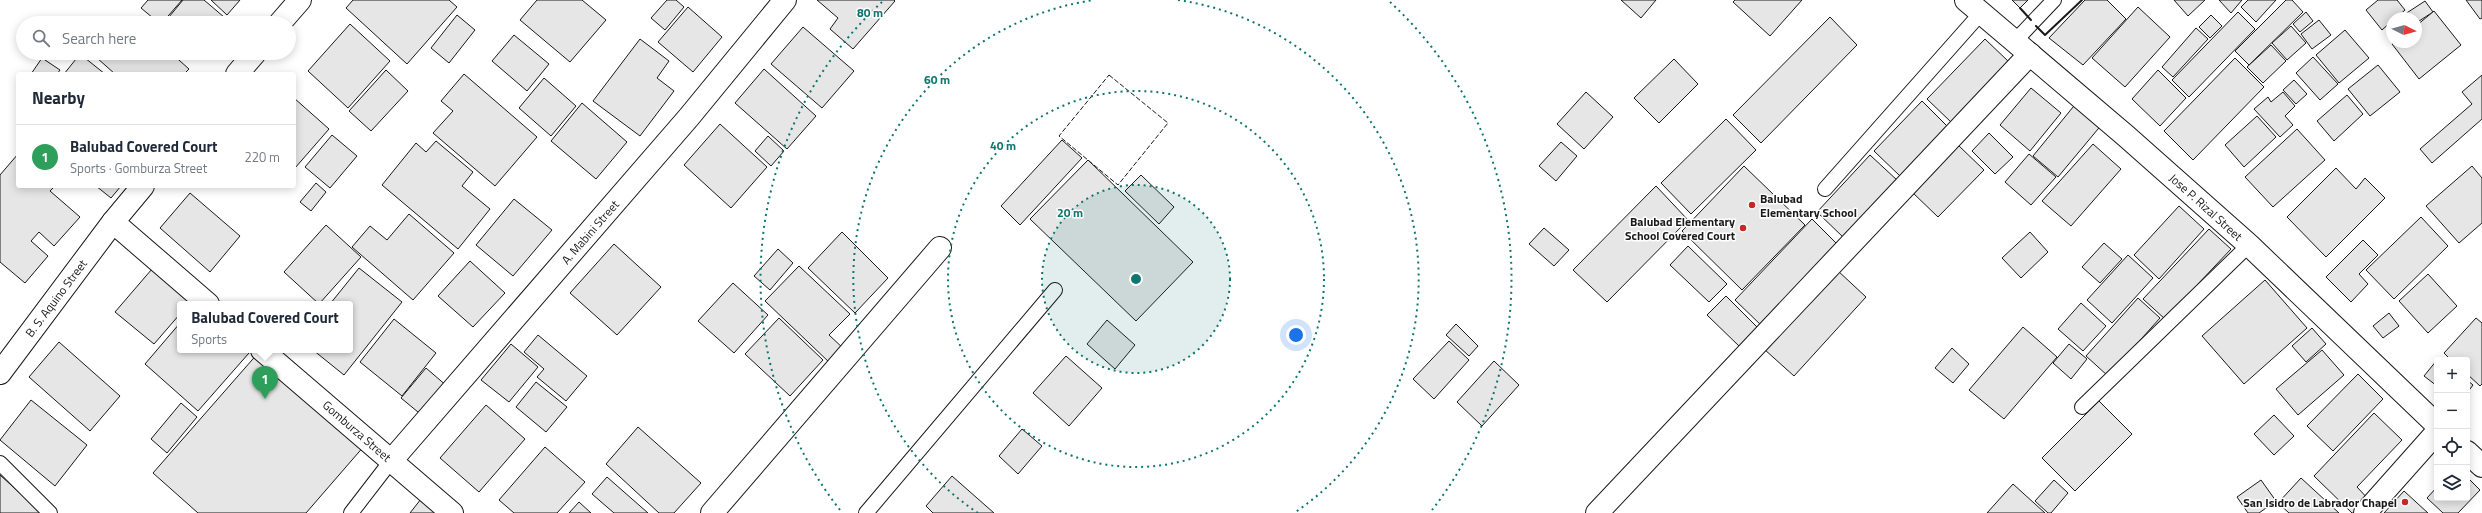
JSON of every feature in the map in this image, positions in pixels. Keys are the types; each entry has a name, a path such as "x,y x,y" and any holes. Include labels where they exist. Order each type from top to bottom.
{"street":[{"path":"286,16 300,0"},
{"name":"A. Mabini Street","path":"391,461 689,117 785,0"},
{"name":"Jose P. Rizal Street","path":"1974,6 2249,245 2434,422"},
{"path":"1597,513 2023,48"},
{"path":"239,72 249,60"},
{"name":"B. S. Aquino Street","path":"0,373 113,222 141,188"},
{"path":"113,222 205,301"},
{"path":"712,513 940,248"},
{"name":"Gomburza Street","path":"265,353 452,513"},
{"path":"2365,513 2434,435"},
{"path":"2470,455 2482,466"}],"lane":[{"path":"2023,48 2054,0"},
{"path":"1825,189 1974,6"},
{"path":"2082,408 2249,245"},
{"path":"866,513 1055,290"},
{"path":"351,513 391,461"},
{"path":"0,463 50,513"}],"building":[{"path":"148,0 182,0 168,16 151,16 141,8"},
{"path":"183,0 204,0 223,16 170,16"},
{"path":"211,0 240,0 227,15"},
{"path":"353,0 449,0 457,7 407,64 346,8"},
{"path":"537,0 582,0 606,20 570,62 520,20"},
{"path":"667,0 676,0 684,7 665,30 651,18"},
{"path":"817,0 895,1 853,49 830,29 838,18"},
{"path":"1621,0 1656,0 1641,18"},
{"path":"1735,0 1802,0 1770,36 1733,2"},
{"path":"2012,0 2028,0 2020,8"},
{"path":"2085,0 2107,0 2126,19 2083,65 2049,38"},
{"path":"2174,0 2205,0 2188,16"},
{"path":"2219,0 2242,0 2231,13"},
{"path":"2248,0 2276,0 2256,22 2241,7"},
{"path":"2286,0 2292,0 2303,12 2249,65 2235,51"},
{"path":"2378,0 2397,0 2405,10 2403,12 2386,12 2386,26 2382,30 2366,10"},
{"path":"2466,0 2482,0 2482,18 2480,19"},
{"path":"2425,1 2433,12 2422,19 2422,12 2408,12"},
{"path":"688,7 722,37 693,72 658,42"},
{"path":"2138,7 2170,37 2125,87 2092,58"},
{"path":"2434,11 2461,45 2419,79 2395,48 2422,48 2422,21"},
{"path":"2238,12 2255,29 2189,97 2172,80"},
{"path":"2306,12 2313,21 2300,32 2293,24"},
{"path":"457,15 475,30 449,63 431,48"},
{"path":"2211,15 2222,26 2210,38 2199,27"},
{"path":"1830,17 1857,45 1761,143 1733,115"},
{"path":"2319,20 2331,35 2312,49 2301,34"},
{"path":"350,24 390,61 348,108 308,71"},
{"path":"2291,26 2306,43 2287,60 2272,43"},
{"path":"803,27 854,71 822,108 771,64"},
{"path":"2196,28 2208,39 2173,77 2162,67"},
{"path":"2345,30 2369,58 2339,83 2316,55"},
{"path":"514,35 549,64 527,91 492,61"},
{"path":"640,39 669,61 657,78 674,91 640,136 593,101"},
{"path":"1985,39 2009,62 1952,123 1927,99"},
{"path":"2271,45 2286,61 2263,83 2247,67"},
{"path":"2313,57 2338,84 2320,100 2296,73"},
{"path":"2235,58 2264,87 2193,160 2164,131"},
{"path":"1674,59 1698,84 1659,123 1634,98"},
{"path":"41,60 45,60 60,70 58,72 32,72"},
{"path":"75,60 88,60 102,72 66,72"},
{"path":"99,60 179,60 189,69 186,72 113,72"},
{"path":"2378,65 2400,92 2370,116 2348,89"},
{"path":"764,69 816,116 787,149 735,103"},
{"path":"386,70 408,91 371,131 349,111"},
{"path":"2158,70 2186,98 2160,126 2132,99"},
{"path":"464,74 537,137 495,186 433,133 453,111 441,101"},
{"path":"2482,75 2482,119 2432,163 2420,149 2472,104 2462,92"},
{"path":"544,78 576,106 551,136 519,108"},
{"path":"2294,80 2307,94 2296,104 2283,90"},
{"path":"2031,88 2061,113 2030,151 2000,125"},
{"path":"1586,92 1613,117 1584,149 1557,124"},
{"path":"2283,92 2295,106 2285,116 2293,125 2280,137 2254,109 2268,97 2271,102"},
{"path":"2347,95 2363,114 2334,141 2317,121"},
{"path":"296,100 329,129 296,167"},
{"path":"1922,101 1947,126 1900,176 1874,151"},
{"path":"2078,101 2103,123 2058,177 2033,156"},
{"path":"582,103 627,142 596,179 551,141"},
{"path":"2257,116 2276,137 2244,167 2225,145"},
{"path":"1726,119 1756,150 1691,214 1661,183"},
{"path":"720,124 767,167 731,208 684,165"},
{"path":"2297,129 2325,160 2273,207 2245,177"},
{"path":"1989,133 2013,157 1995,174 1972,151"},
{"path":"332,135 357,156 330,188 305,167"},
{"path":"768,136 784,151 771,166 755,151"},
{"path":"1062,140 1082,158 1020,225 1001,206"},
{"path":"436,141 473,172 462,186 490,209 458,249 382,185 416,143 426,152"},
{"path":"1561,142 1577,156 1556,181 1539,166"},
{"path":"1957,144 1984,170 1938,217 1912,192"},
{"path":"2093,144 2121,169 2071,226 2042,201"},
{"path":"2029,154 2056,177 2031,205 2005,182"},
{"path":"1870,155 1898,181 1844,238 1817,212"},
{"path":"16,156 16,188 53,188 50,191 80,217 54,246 39,232 31,241 48,256 25,283 0,262 0,175"},
{"path":"1088,160 1193,262 1136,321 1030,219"},
{"name":"Balubad Elementary School Covered Court","path":"1744,166 1805,225 1742,290 1682,231"},
{"path":"2472,166 2482,178 2482,223 2459,243 2426,206"},
{"path":"2336,168 2356,189 2365,178 2385,198 2326,257 2287,217"},
{"path":"1141,175 1174,207 1159,224 1125,191"},
{"path":"316,183 326,192 311,211 300,202"},
{"path":"1656,186 1688,220 1607,302 1573,270"},
{"path":"98,188 119,188 111,198"},
{"path":"190,193 240,236 210,272 160,228"},
{"path":"514,199 552,230 513,276 476,245"},
{"path":"2179,206 2204,229 2159,279 2134,255"},
{"path":"409,214 454,253 413,300 352,247 370,226 387,240"},
{"path":"2421,217 2448,246 2394,299 2366,270"},
{"path":"1812,219 1840,247 1763,327 1735,300"},
{"path":"326,225 361,257 322,301 316,301 284,272"},
{"path":"1544,228 1569,250 1554,266 1529,244"},
{"path":"2209,229 2231,249 2165,319 2143,299"},
{"path":"842,232 888,278 855,313 808,268"},
{"path":"2030,232 2048,252 2021,278 2002,258"},
{"path":"2363,240 2378,255 2359,274 2368,284 2351,302 2326,277"},
{"path":"2104,243 2122,259 2100,283 2082,267"},
{"path":"614,244 661,287 617,335 570,293"},
{"path":"1688,246 1727,284 1709,302 1670,265"},
{"path":"778,249 793,263 770,290 754,276"},
{"path":"2128,255 2153,278 2112,323 2087,300"},
{"path":"470,261 505,293 473,327 438,296"},
{"path":"799,266 850,314 829,335 844,349 831,364 765,301"},
{"path":"359,268 402,302 344,375 317,353 353,353 353,301 332,301"},
{"path":"152,269 189,301 177,301 177,317 154,344 115,312"},
{"path":"1837,270 1866,297 1794,376 1764,349"},
{"path":"2428,274 2457,306 2428,333 2399,301"},
{"path":"2265,280 2307,328 2244,384 2202,336"},
{"path":"733,283 768,315 734,353 698,321"},
{"path":"1726,296 1758,328 1740,347 1707,315"},
{"path":"2138,298 2160,318 2108,376 2086,356"},
{"path":"2081,303 2106,326 2083,351 2058,329"},
{"path":"2389,313 2399,326 2383,338 2373,326"},
{"path":"779,318 823,360 790,396 745,354"},
{"path":"2476,318 2482,323 2482,384 2480,386 2470,377 2470,357 2448,357 2444,353"},
{"path":"394,319 436,353 402,396 360,362"},
{"path":"1107,320 1135,345 1115,369 1087,344"},
{"path":"1456,324 1478,346 1469,356 1446,335"},
{"path":"177,327 177,353 249,353 198,411 145,364"},
{"path":"2023,327 2057,357 2004,419 1969,390"},
{"path":"2312,328 2326,344 2306,362 2292,346"},
{"path":"538,335 587,376 566,401 537,377 544,369 524,352"},
{"path":"1449,341 1469,360 1434,399 1413,379"},
{"path":"59,342 120,396 90,431 29,377"},
{"path":"511,344 538,367 509,402 481,380"},
{"path":"2069,344 2087,359 2071,379 2053,363"},
{"path":"1952,348 1969,364 1953,383 1935,368"},
{"path":"2322,350 2344,375 2298,415 2276,389"},
{"path":"258,353 260,353 365,445 306,513 198,513 153,473"},
{"path":"1066,356 1102,388 1069,426 1033,393"},
{"path":"1494,361 1519,385 1482,426 1457,402"},
{"path":"2434,364 2434,384 2424,376"},
{"path":"426,368 448,387 424,417 401,398"},
{"path":"2358,374 2383,399 2333,451 2307,426"},
{"path":"536,382 567,407 546,432 516,407"},
{"path":"31,400 87,445 55,486 0,440"},
{"path":"2099,401 2132,434 2075,491 2042,458"},
{"path":"181,403 197,417 167,453 151,439"},
{"path":"486,405 525,439 479,492 440,458"},
{"path":"2374,413 2402,440 2357,487 2371,502 2360,513 2352,513 2314,476"},
{"path":"2274,415 2294,436 2274,455 2254,434"},
{"path":"638,427 701,483 674,513 659,513 606,464"},
{"path":"1022,429 1042,446 1018,474 999,456"},
{"path":"545,447 585,482 557,513 514,513 499,500"},
{"path":"0,475 42,513 0,513"},
{"path":"952,476 994,513 933,513 926,506"},
{"path":"607,477 648,513 614,513 592,494"},
{"path":"2301,478 2339,513 2289,513 2278,503"},
{"path":"2054,480 2068,493 2051,513 2048,513 2035,501"},
{"path":"2261,480 2276,501 2259,513 2248,513 2237,497"},
{"path":"2470,480 2480,490 2470,500"},
{"path":"2013,484 2045,513 1987,513"},
{"path":"2434,490 2434,501 2469,501 2458,513 2443,513 2427,498"},
{"name":"San Isidro de Labrador Chapel","path":"2404,491 2428,513 2384,513"},
{"path":"421,499 438,513 410,513"},
{"path":"579,502 591,513 569,513"}],"fence":[{"path":"1109,75 1168,123 1118,185 1059,136 1109,75"}],"wall":[{"path":"2036,26 2045,35 2082,0"},
{"path":"2020,8 2031,20"}],"place":[{"name":"Balubad Elementary School","path":"1752,205"},
{"name":"Balubad Elementary School Covered Court","path":"1743,228"},
{"name":"Balubad Covered Court","path":"265,399"},
{"name":"San Isidro de Labrador Chapel","path":"2405,502"}]}
